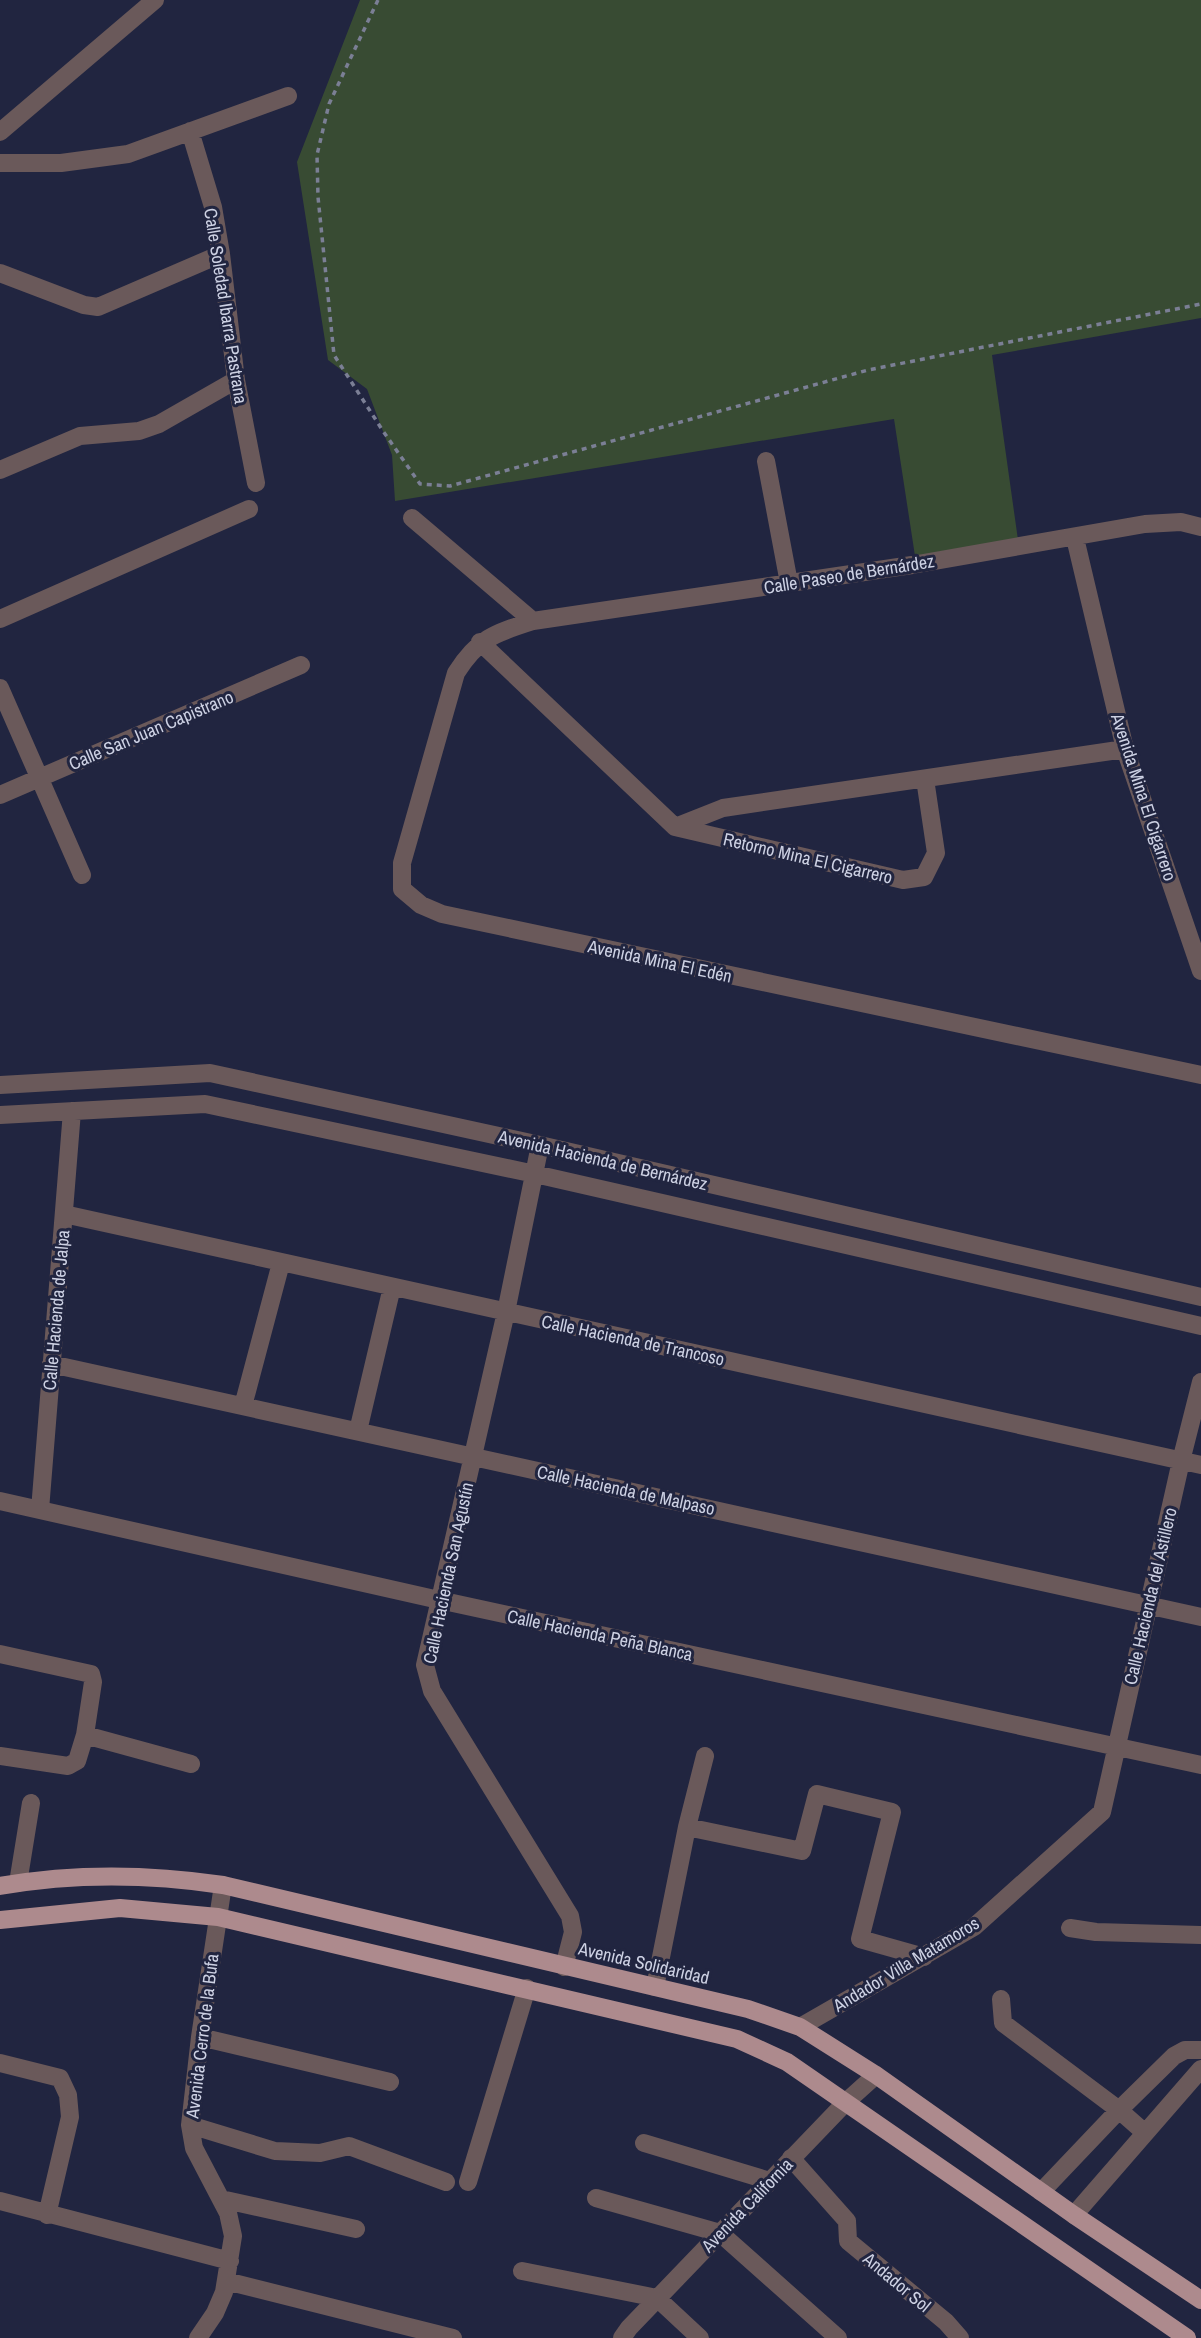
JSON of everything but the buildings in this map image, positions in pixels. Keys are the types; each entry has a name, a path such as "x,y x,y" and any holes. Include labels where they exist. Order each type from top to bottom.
{"main road":[{"name":"Avenida Solidaridad","path":"9,1884 114,1876 182,1879 223,1885 748,2008 800,2027 876,2075 1074,2215 1201,2300"},
{"path":"0,1920 120,1908 218,1917 737,2039 787,2062 1187,2338"}],"street":[{"path":"0,132 155,0"},
{"path":"0,163 61,163 128,153 288,96"},
{"name":"Calle Soledad Ibarra Pastrana","path":"190,131 213,207 236,380 256,482"},
{"path":"0,273 84,305 98,307 221,254"},
{"path":"0,470 80,436 139,431 159,424 236,380"},
{"path":"766,461 789,583"},
{"path":"0,619 249,509"},
{"path":"412,518 533,621"},
{"name":"Calle Paseo de Bernárdez","path":"496,632 533,621 1075,538 1145,524 1181,522 1201,527"},
{"name":"Avenida Mina El Cigarrero","path":"1075,538 1125,749 1201,971"},
{"name":"Avenida Mina El Edén","path":"496,632 480,642 456,673 402,863 402,889 421,905 442,914 1201,1075"},
{"path":"480,642 675,827"},
{"name":"Calle San Juan Capistrano","path":"0,795 301,665"},
{"path":"0,688 82,875"},
{"name":"Retorno Mina El Cigarrero","path":"675,827 723,808 1125,749"},
{"name":"Retorno Mina El Cigarrero","path":"675,827 903,880 924,877 936,853 925,779"},
{"name":"Avenida Hacienda de Bernárdez","path":"0,1086 209,1073 540,1145 1201,1297"},
{"name":"Avenida Hacienda de Bernárdez","path":"0,1115 205,1104 535,1174 1201,1326"},
{"name":"Calle Hacienda de Jalpa","path":"40,1510 72,1111"},
{"name":"Calle Hacienda San Agustín","path":"540,1145 506,1312 425,1665 432,1691 570,1916 573,1932 564,1967"},
{"name":"Calle Hacienda de Trancoso","path":"64,1214 1201,1465"},
{"path":"243,1406 281,1263"},
{"path":"358,1431 392,1287"},
{"name":"Calle Hacienda de Malpaso","path":"51,1364 1201,1617"},
{"name":"Calle Hacienda del Astillero","path":"1102,1812 1201,1382"},
{"name":"Calle Hacienda Peña Blanca","path":"0,1501 439,1601 1201,1765"},
{"path":"0,1654 91,1674 93,1682 85,1735 77,1761 68,1766 0,1756"},
{"path":"85,1735 191,1764"},
{"path":"655,1987 687,1827 705,1756"},
{"path":"687,1827 802,1850 817,1794 892,1812 860,1940 924,1957"},
{"path":"9,1884 31,1802"},
{"name":"Andador Villa Matamoros","path":"800,2027 974,1927 1102,1812"},
{"name":"Avenida Cerro de la Bufa","path":"198,2338 215,2313 226,2281 233,2236 228,2213 194,2148 190,2124 223,1885"},
{"path":"1070,1928 1096,1932 1201,1935"},
{"path":"468,2182 527,1988"},
{"path":"1001,1999 1003,2023 1119,2110 1144,2132"},
{"path":"200,2037 390,2082"},
{"path":"1041,2192 1174,2056 1185,2050 1201,2050"},
{"path":"0,2063 60,2078 68,2095 70,2117 47,2215"},
{"path":"1074,2215 1201,2068"},
{"name":"Avenida California","path":"622,2338 657,2298 846,2102 876,2075"},
{"path":"190,2124 275,2151 320,2153 349,2146 446,2182"},
{"path":"644,2143 770,2181"},
{"name":"Andador Sol","path":"792,2158 847,2221 848,2241 946,2322 960,2338"},
{"path":"596,2198 720,2233 838,2338"},
{"path":"220,2199 356,2229"},
{"path":"0,2201 230,2261"},
{"path":"522,2271 657,2298 700,2338"},
{"path":"226,2281 453,2338"}],"path":[{"path":"378,0 329,104 317,155 318,197 334,355 420,484 450,486 868,370 1201,304"}],"green space":[{"path":"360,0 1201,0 1201,318 992,355 1018,540 915,556 894,419 395,501 392,455 367,389 328,360 297,162"}]}
